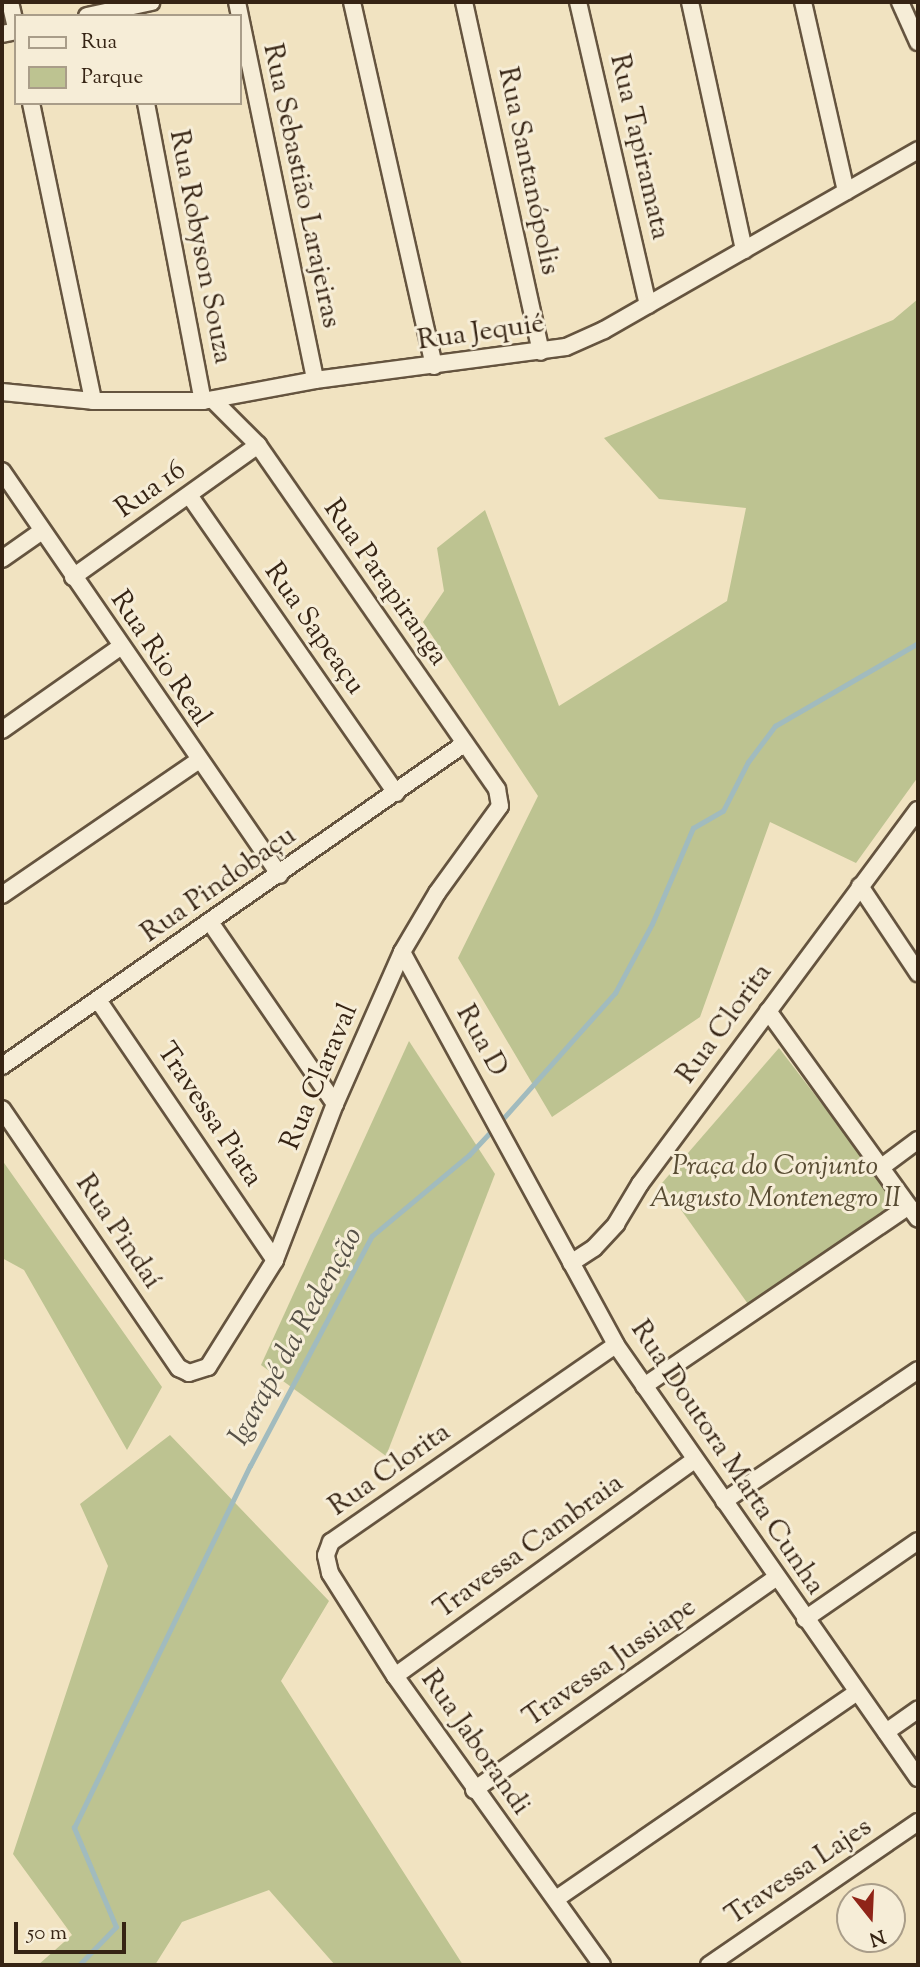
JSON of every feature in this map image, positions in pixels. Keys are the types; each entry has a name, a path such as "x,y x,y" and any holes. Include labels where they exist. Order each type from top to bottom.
{"street":[{"path":"10,2 14,21"},
{"path":"97,14 152,2"},
{"path":"352,2 434,366"},
{"name":"Rua Santanópolis","path":"464,2 541,352"},
{"name":"Rua Tapiramata","path":"578,2 648,305"},
{"path":"690,2 744,250"},
{"path":"803,2 846,191"},
{"path":"900,2 918,42"},
{"name":"Rua Sebastião Larajeiras","path":"242,26 315,380"},
{"path":"31,105 93,401"},
{"name":"Rua Robyson Souza","path":"146,105 208,400"},
{"name":"Rua Jequié","path":"2,392 93,401 208,400 315,380 541,352 604,330 918,150"},
{"name":"Rua Parapiranga","path":"208,400 258,445 497,789 500,806"},
{"name":"Rua 16","path":"73,577 258,445"},
{"name":"Rua Rio Real","path":"2,471 198,761 279,874"},
{"name":"Rua Sapeaçu","path":"189,495 396,793"},
{"path":"2,559 42,531"},
{"path":"2,730 120,647"},
{"name":"Rua Pindobaçu","path":"2,1066 464,744"},
{"path":"2,895 198,761"},
{"name":"Rua Claraval","path":"198,1371 222,1350 275,1260 335,1104 402,951 437,893 500,806"},
{"name":"Rua Clorita","path":"571,1264 606,1237 768,1010 918,810"},
{"path":"860,886 918,973"},
{"path":"210,922 335,1104"},
{"name":"Rua D","path":"402,951 514,1156"},
{"name":"Travessa Piata","path":"98,1000 275,1260"},
{"path":"644,1386 914,1213 883,1166 768,1010"},
{"name":"Rua Pindaí","path":"2,1109 179,1368 198,1371"},
{"path":"883,1166 918,1140"},
{"name":"Rua Doutora Marta Cunha","path":"514,1156 616,1345 693,1461 724,1501 918,1778"},
{"name":"Rua Clorita","path":"331,1542 616,1345"},
{"path":"724,1501 918,1370"},
{"name":"Travessa Cambraia","path":"395,1676 693,1461"},
{"path":"806,1619 918,1541"},
{"name":"Rua Jaborandi","path":"331,1542 326,1565 395,1676 474,1790 602,1965"},
{"name":"Travessa Jussiape","path":"474,1790 776,1578"},
{"path":"556,1899 857,1692"},
{"path":"886,1732 918,1710"},
{"name":"Travessa Lajes","path":"709,1965 918,1822"}],"green space":[{"path":"918,299 918,777 856,863 770,822 700,1017 552,1117 458,958 538,796 423,622 444,591 437,548 485,510 559,706 727,601 746,508 659,499 604,438 893,320"},
{"path":"409,1041 495,1174 386,1456 261,1365"},
{"name":"Praça do Conjunto Augusto Montenegro II","path":"779,1048 898,1203 748,1304 662,1183"},
{"path":"2,1160 162,1387 127,1450 24,1270 2,1258"},
{"path":"170,1435 329,1601 281,1681 463,1965 335,1965 269,1890 182,1922 155,1965 38,1965 72,1935 13,1854 108,1566 80,1504"}],"waterway":[{"name":"Igarapé da Redenção","path":"500,1122 615,993 652,924 693,828 723,811 748,762 775,726 918,643"},
{"name":"Igarapé da Redenção","path":"79,1965 116,1927 74,1828 250,1466 372,1236 469,1155 494,1128"}]}
